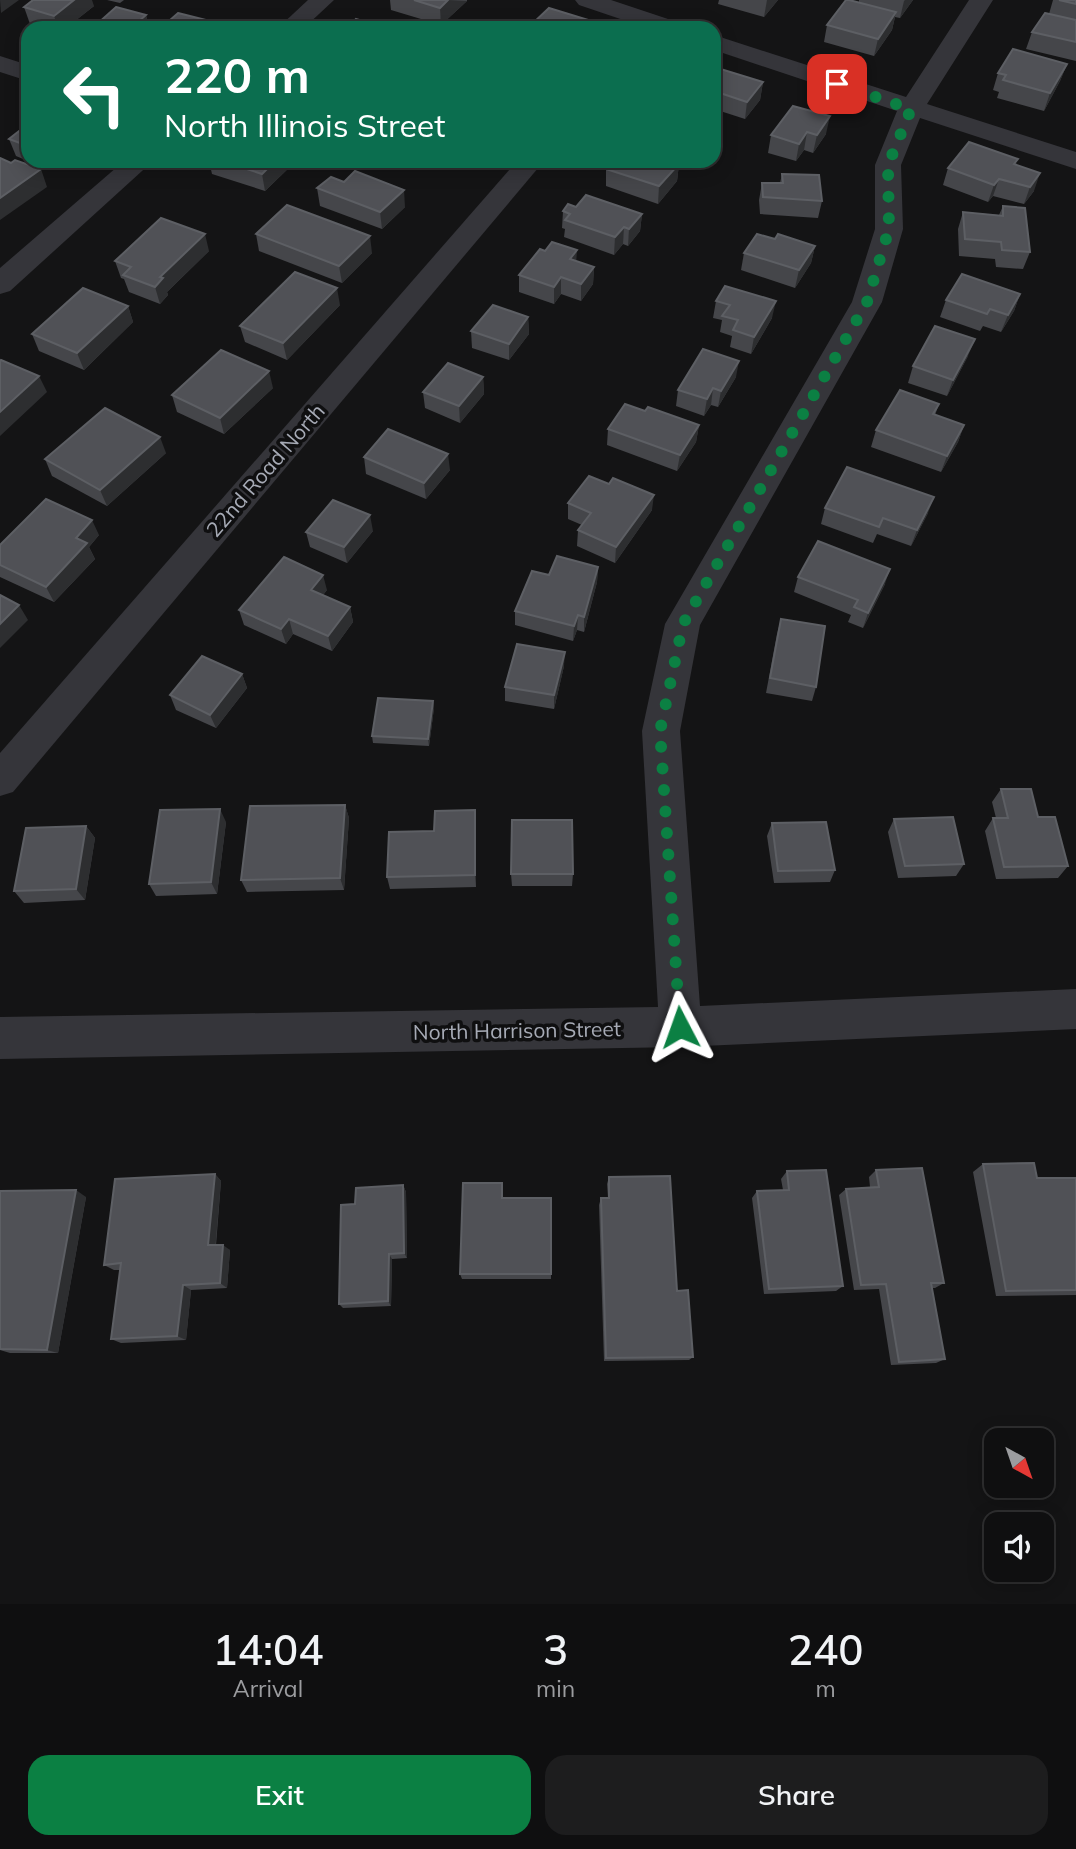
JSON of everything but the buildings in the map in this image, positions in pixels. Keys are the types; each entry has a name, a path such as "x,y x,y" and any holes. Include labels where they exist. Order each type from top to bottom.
{"street":[{"path":"298,21 322,0"},
{"path":"587,0 643,21"},
{"path":"680,1027 660,731 683,624 867,302 889,229 888,165 911,109 981,0"},
{"path":"721,44 1076,161"},
{"path":"0,64 21,71"},
{"path":"0,284 132,168"},
{"name":"22nd Road North","path":"0,780 525,168"},
{"name":"North Harrison Street","path":"0,1038 680,1027 1076,1009"}],"route":[{"path":"680,1027 660,731 683,624 867,302 889,229 888,165 911,109 837,84"}]}
